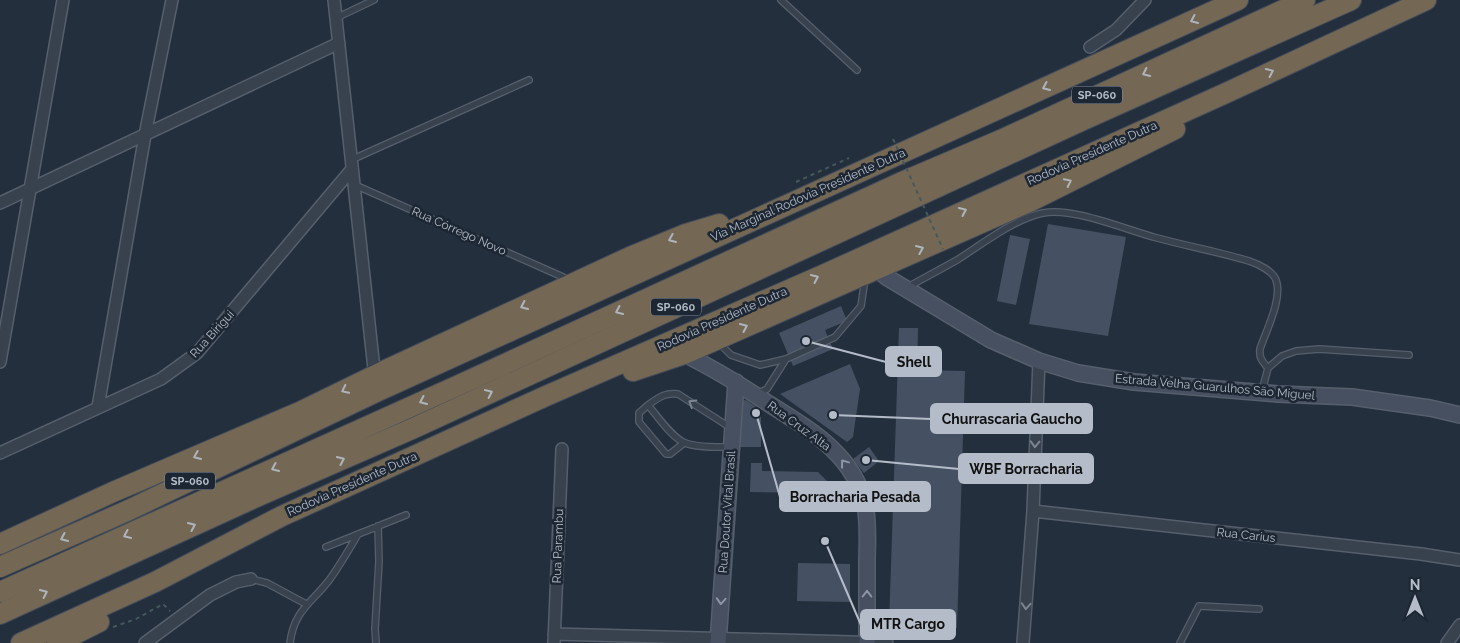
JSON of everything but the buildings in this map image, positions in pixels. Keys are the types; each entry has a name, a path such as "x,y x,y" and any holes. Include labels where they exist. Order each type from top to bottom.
{"highway":[{"name":"Via Marginal Rodovia Presidente Dutra","path":"378,391 1238,0"},
{"name":"SP-060","path":"0,592 902,182 1003,139 1305,0"},
{"name":"SP-060","path":"0,614 254,498 414,428 1081,121 1351,0"},
{"name":"Rodovia Presidente Dutra","path":"21,643 155,582 282,516 546,396 824,275 1426,0"},
{"path":"546,396 561,397 684,354 1031,201 1199,117 1226,93"},
{"path":"378,391 418,384 667,275 744,245 870,190 902,182"},
{"path":"0,544 113,492 302,411 630,257 713,225 770,212"},
{"name":"SP-060","path":"0,567 131,509 378,391"},
{"path":"56,643 157,593 268,534 282,516"}],"street":[{"path":"0,362 62,0"},
{"path":"98,407 145,135 172,0"},
{"path":"334,0 374,369"},
{"path":"1090,47 1116,30 1145,0"},
{"path":"0,203 339,43"},
{"name":"Rua Birigui","path":"0,453 162,379 197,353 352,164"},
{"name":"Estrada Velha Guarulhos São Miguel","path":"871,270 888,278 991,340 1039,361 1078,373 1134,382 1261,393 1352,397 1430,408 1460,415"},
{"path":"712,342 708,357 713,368"},
{"name":"Rua Cruz Alta","path":"684,354 736,382 825,441 843,460 858,482 865,506 868,534 867,642"},
{"path":"1023,643 1033,511 1039,361"},
{"name":"Rua Doutor Vital Brasil","path":"718,641 736,382"},
{"name":"Rua Parambu","path":"554,638 562,449"},
{"name":"Rua Carius","path":"1033,511 1421,554 1460,560"},
{"path":"145,643 210,594 236,582 251,579"},
{"path":"1447,643 1460,625"},
{"path":"554,638 887,643"}],"lane":[{"path":"336,18 374,0"},
{"path":"781,0 857,70"},
{"path":"352,164 529,80"},
{"name":"Rua Córrego Novo","path":"355,184 563,276"},
{"path":"905,288 956,260 1014,224 1043,213 1061,212 1076,214 1156,238 1250,262 1266,269 1276,278 1278,290 1275,306 1259,355 1268,368"},
{"path":"712,342 731,355 760,365 786,359 835,337 861,306 871,270"},
{"path":"1261,393 1268,368 1282,356 1296,351 1319,350 1409,355"},
{"path":"755,395 767,389 786,359"},
{"path":"684,443 670,454 666,454 639,422 639,413 663,395 670,393 678,394 733,429"},
{"path":"648,405 684,443 732,448"},
{"path":"326,547 406,515"},
{"path":"376,643 374,629 379,561 378,526"},
{"path":"290,643 294,624 306,604 328,581 357,536"},
{"path":"251,579 267,583 306,604"},
{"path":"1180,643 1199,606 1259,609"}],"path":[{"path":"892,139 943,249"},
{"path":"796,182 848,159"},
{"path":"136,619 163,604 177,618"}],"place":[{"name":"Shell","path":"806,341"},
{"name":"Borracharia Pesada","path":"756,413"},
{"name":"Churrascaria Gaucho","path":"833,415"},
{"name":"WBF Borracharia","path":"866,460"},
{"name":"MTR Cargo","path":"825,541"}]}
